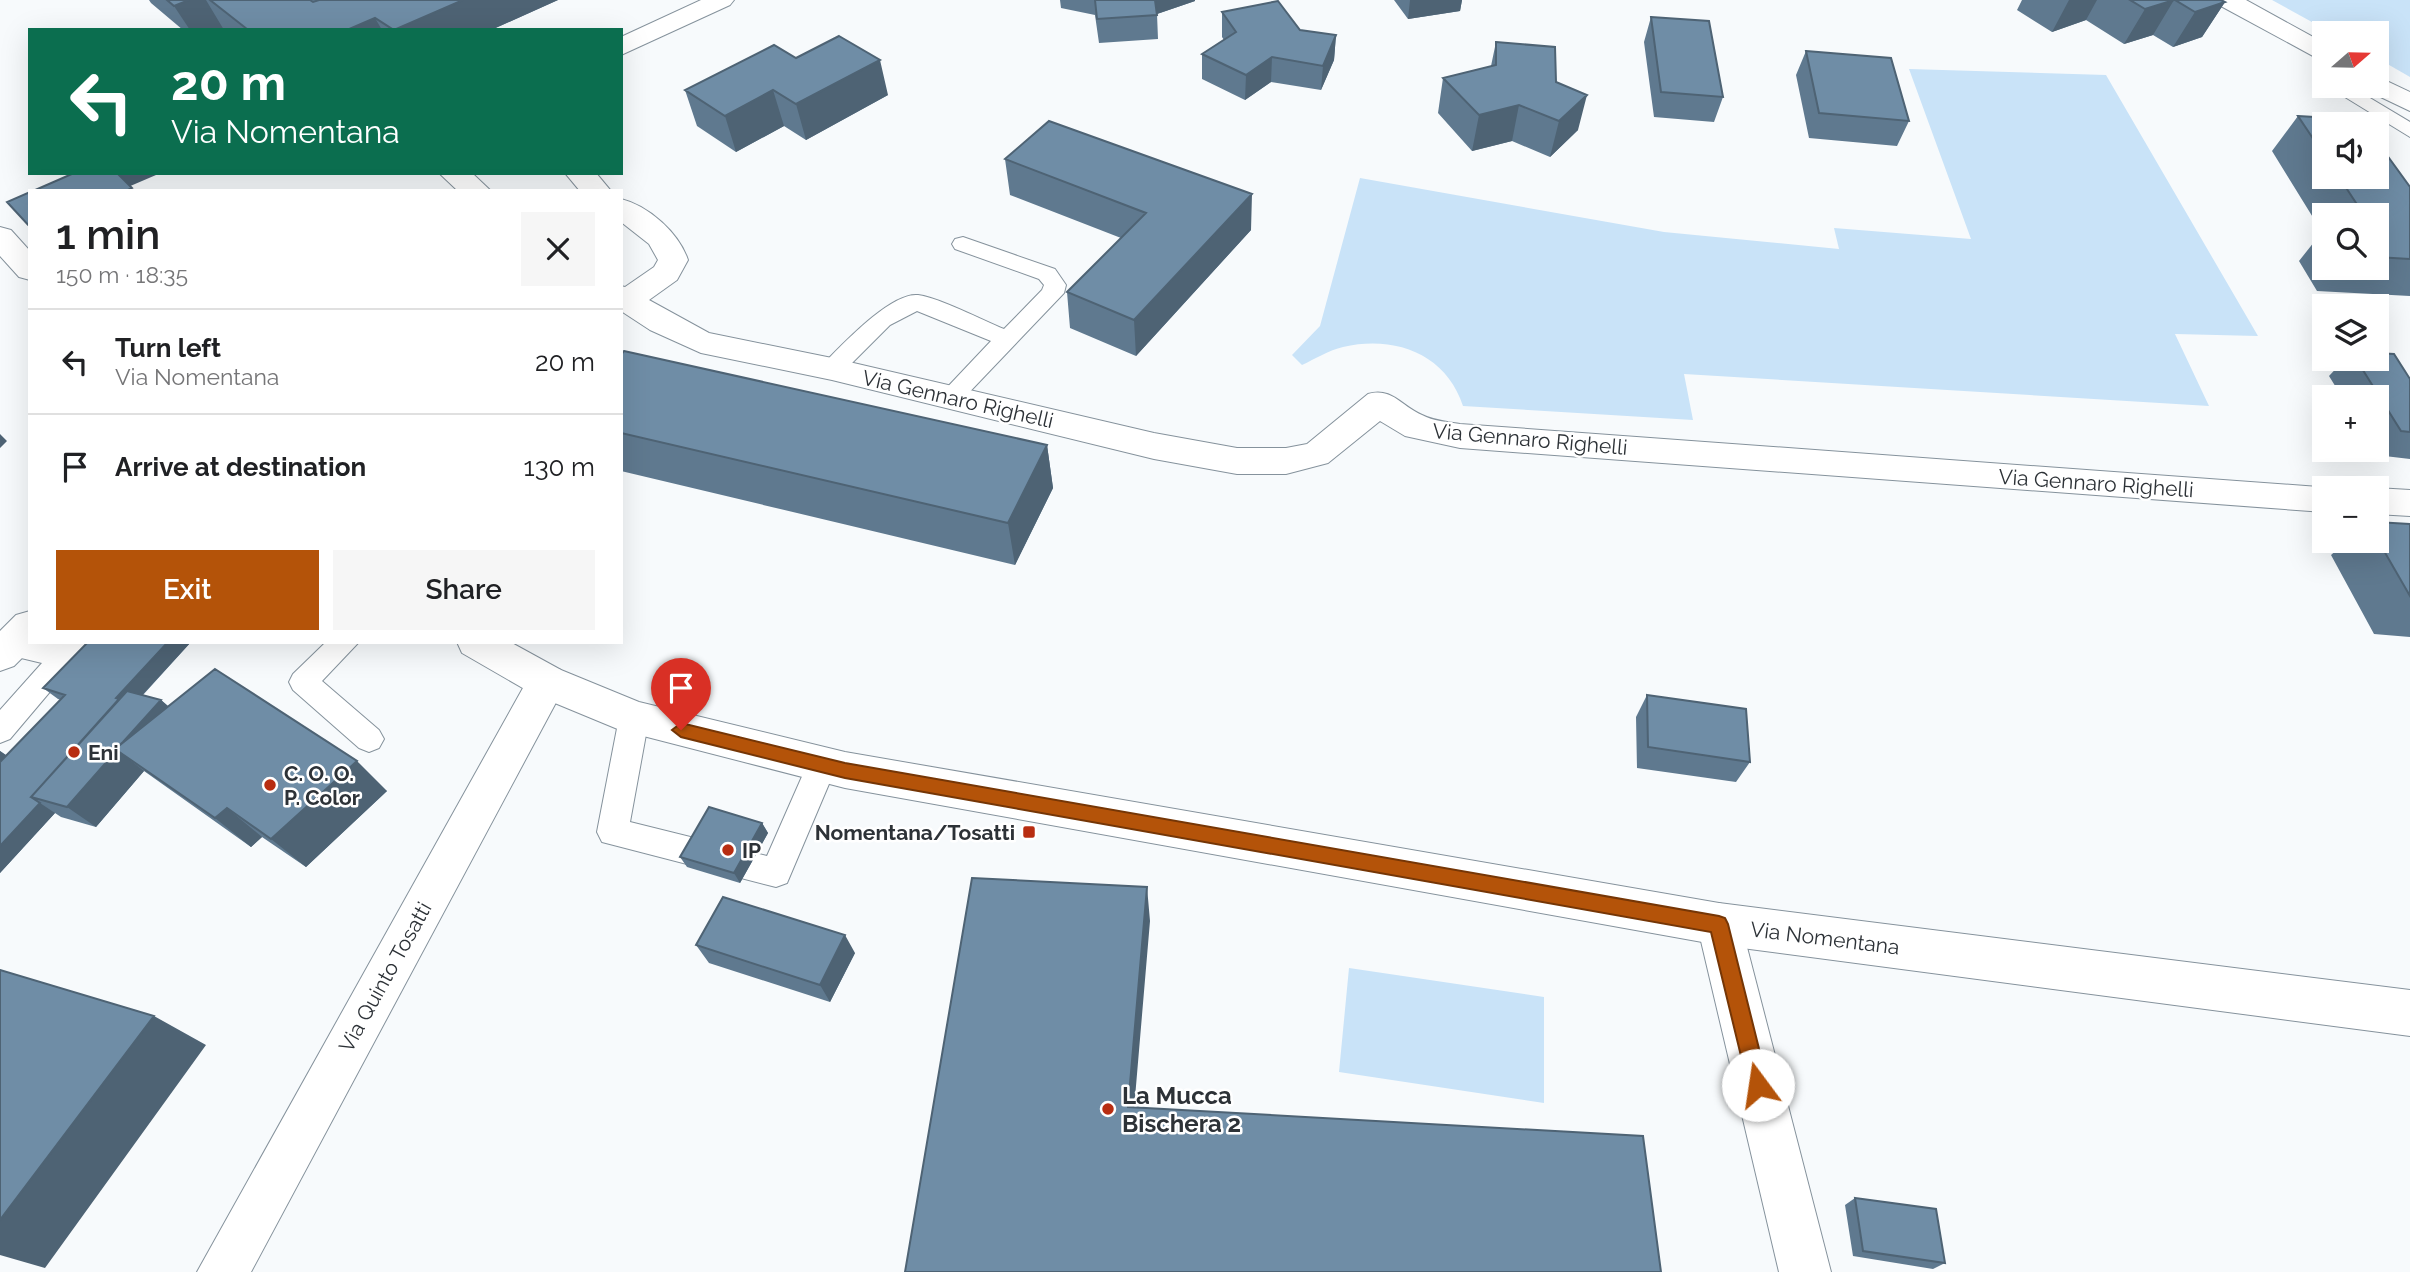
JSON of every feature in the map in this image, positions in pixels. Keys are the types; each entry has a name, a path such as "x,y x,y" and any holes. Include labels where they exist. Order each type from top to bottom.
{"street":[{"path":"623,47 721,0"},
{"path":"2228,0 2312,47"},
{"path":"2389,91 2410,103"},
{"path":"456,175 474,189"},
{"path":"581,175 595,189"},
{"path":"623,210 659,238 668,248 673,260 666,273 624,298"},
{"path":"0,237 28,268"},
{"name":"Via Gennaro Righelli","path":"624,298 670,328 701,342 951,396 1154,446 1237,461 1286,461 1316,454 1327,448 1380,402 1395,417 1415,429 1460,436 2312,498"},
{"path":"2389,502 2410,503"},
{"name":"Via Nomentana","path":"480,644 547,682 634,718 822,765 1719,924 2410,1013"},
{"name":"Via Quinto Tosatti","path":"223,1272 547,682"},
{"path":"1719,924 1805,1272"}],"lane":[{"path":"2356,98 2410,131"},
{"path":"951,396 1053,293 1053,279 1047,274 963,244"},
{"path":"832,369 882,320 916,302 1008,339"},
{"path":"30,644 72,649"},
{"path":"343,644 303,682 369,739"},
{"path":"0,730 72,649"},
{"path":"634,718 613,832 775,873 822,765"}],"shaded area":[{"path":"2272,0 2410,0 2410,77 2389,65 2389,21 2312,22"},
{"path":"1909,69 2106,75 2258,336 2175,334 2209,406 1684,374 1693,420 1463,406 1455,388 1431,361 1416,352 1381,344 1343,347 1302,365 1292,355 1320,326 1360,178 1664,232 1839,249 1834,228 1971,239"},
{"path":"1349,968 1544,997 1544,1103 1339,1072"}],"building":[{"path":"167,0 189,0 174,6"},
{"path":"210,0 463,0 399,28 391,28 375,18 352,28 246,28"},
{"path":"1095,0 1155,0 1157,15 1097,19"},
{"path":"2130,0 2174,0 2145,9"},
{"path":"2175,0 2221,0 2225,2 2195,12"},
{"path":"1278,1 1300,30 1336,35 1323,66 1272,57 1246,75 1202,54 1236,32 1222,12"},
{"path":"1651,17 1709,21 1723,97 1661,92"},
{"path":"839,36 880,60 796,104 773,90 725,116 685,90 774,45 796,58"},
{"path":"1496,42 1555,47 1556,82 1587,95 1559,121 1519,105 1479,115 1443,78 1496,65"},
{"path":"1806,51 1891,58 1909,121 1819,113"},
{"path":"2298,116 2312,117 2312,137"},
{"path":"1049,121 1252,194 1134,320 1067,292 1146,213 1005,159"},
{"path":"2389,158 2410,187 2410,259 2389,258 2389,203 2356,203 2347,189 2389,189"},
{"path":"69,175 119,175 132,188 130,189 38,189"},
{"path":"28,193 28,225 7,202"},
{"path":"623,352 1047,445 1008,523 623,433"},
{"path":"2389,354 2394,354 2410,379 2410,432 2401,431 2389,412 2389,385 2372,385 2364,371 2389,371"},
{"path":"2389,523 2410,524 2410,596 2385,553 2389,553"},
{"path":"86,644 166,644 31,797 40,803 0,846 0,762 65,695 43,688"},
{"name":"C. O. O. P. Color","path":"215,669 357,761 271,839 227,808 215,818 115,749"},
{"path":"127,691 161,700 115,749 117,750 67,807 31,797"},
{"path":"1647,695 1746,709 1750,762 1648,747"},
{"name":"IP","path":"709,807 762,823 734,873 680,857"},
{"path":"972,878 1147,887 1128,1107 1643,1136 1661,1272 905,1272"},
{"path":"723,897 845,935 820,985 696,945"},
{"path":"0,970 154,1016 0,1220"},
{"path":"1855,1198 1936,1209 1945,1263 1863,1251"}],"place":[{"name":"Eni","path":"74,752"},
{"name":"C. O. O. P. Color","path":"270,785"},
{"name":"Nomentana/Tosatti","path":"1029,832"},
{"name":"IP","path":"728,850"},
{"name":"La Mucca Bischera 2","path":"1108,1109"}],"route":[{"path":"681,730 845,770 1719,924 1758,1085"}]}
